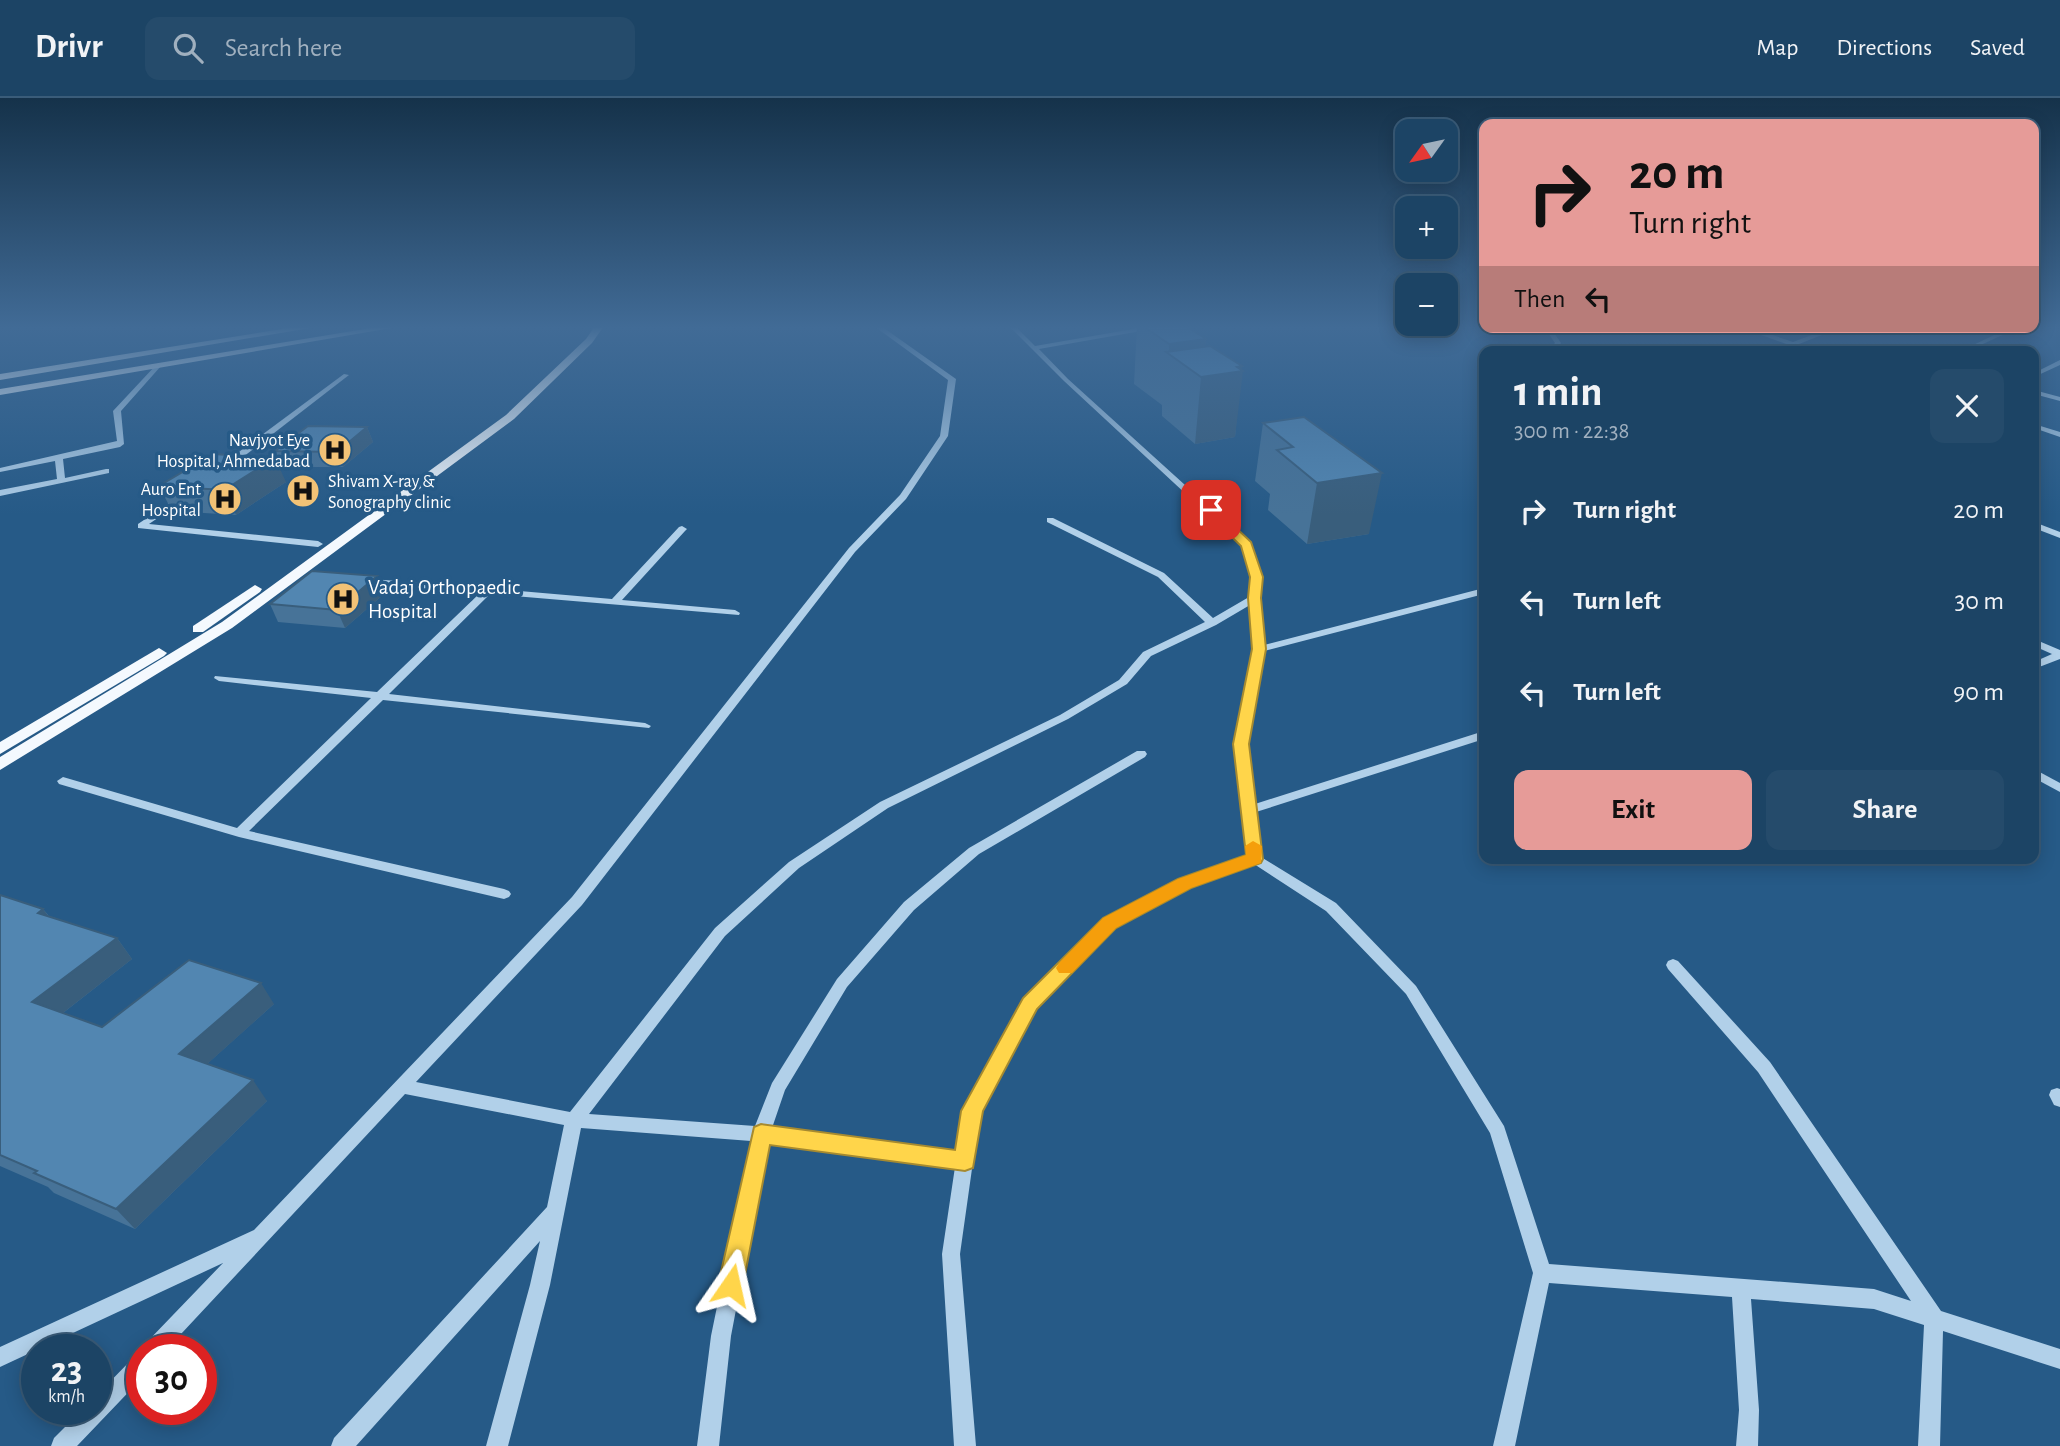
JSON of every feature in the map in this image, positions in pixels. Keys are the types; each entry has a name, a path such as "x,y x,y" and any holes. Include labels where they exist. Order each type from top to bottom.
{"main road":[{"path":"0,392 19,389"},
{"path":"0,749 209,622 495,416 524,389"},
{"path":"0,765 227,625 302,575 509,417 539,389"}],"street":[{"path":"0,470 121,442 117,411 137,389"},
{"path":"215,474 328,389"},
{"path":"169,1334 577,901 852,550 903,497 944,436 951,389"},
{"path":"1078,389 1246,545 1257,577 1254,598 1259,649 1241,744 1255,859"},
{"path":"2039,393 2060,398"},
{"path":"2039,428 2060,435"},
{"path":"59,458 61,481"},
{"path":"0,494 106,471"},
{"path":"186,495 141,526 318,544"},
{"path":"1050,520 1161,575 1212,623"},
{"path":"2039,528 2060,535"},
{"path":"615,601 682,529"},
{"path":"351,579 490,589 735,613"},
{"path":"239,832 490,589"},
{"path":"1259,649 1479,592"},
{"path":"497,1446 540,1284 575,1120 720,932 794,866 884,806 1064,717 1123,682 1147,654 1212,623 1254,598"},
{"path":"2039,644 2060,655"},
{"path":"2039,664 2060,655"},
{"path":"219,678 645,726"},
{"path":"1249,810 1479,737"},
{"path":"708,1446 721,1336 761,1134 778,1088 842,983 909,906 974,851 1141,754"},
{"path":"2039,776 2060,788"},
{"path":"63,781 239,832 504,894"},
{"path":"965,1446 951,1254 972,1111 1030,1003 1109,923 1185,883 1255,859"},
{"path":"1255,859 1331,907 1411,990 1498,1131 1542,1273 1504,1446"},
{"path":"1673,965 1764,1067 1934,1318 1929,1446"},
{"path":"401,1086 575,1120 761,1134 965,1161"},
{"path":"342,1446 555,1210"},
{"path":"0,1357 265,1234"},
{"path":"1542,1273 1874,1298 2060,1359"},
{"path":"1741,1289 1749,1410 1746,1446"},
{"path":"62,1446 126,1380"}],"building":[{"path":"1304,417 1382,473 1317,483 1277,450 1293,447 1263,423"},
{"path":"308,426 367,427 337,452 275,451"},
{"path":"213,454 275,458 224,490 159,486"},
{"path":"312,571 377,576 337,610 270,604"},
{"path":"0,895 43,909 38,913 117,938 32,1002 102,1027 189,960 261,983 179,1054 253,1080 116,1209 0,1155"}],"slow traffic":[{"path":"1065,968 1109,923 1185,883 1255,859 1253,846"}],"place":[{"name":"Navjyot Eye Hospital, Ahmedabad","path":"335,450"},
{"name":"Shivam X-ray & Sonography clinic","path":"303,491"},
{"name":"Auro Ent Hospital","path":"225,499"},
{"name":"Vadaj Orthopaedic Hospital","path":"343,599"}],"route":[{"path":"731,1285 761,1134 965,1161 972,1111 1030,1003 1109,923 1185,883 1255,859 1241,744 1259,649 1254,598 1257,577 1246,545 1211,510"}]}
